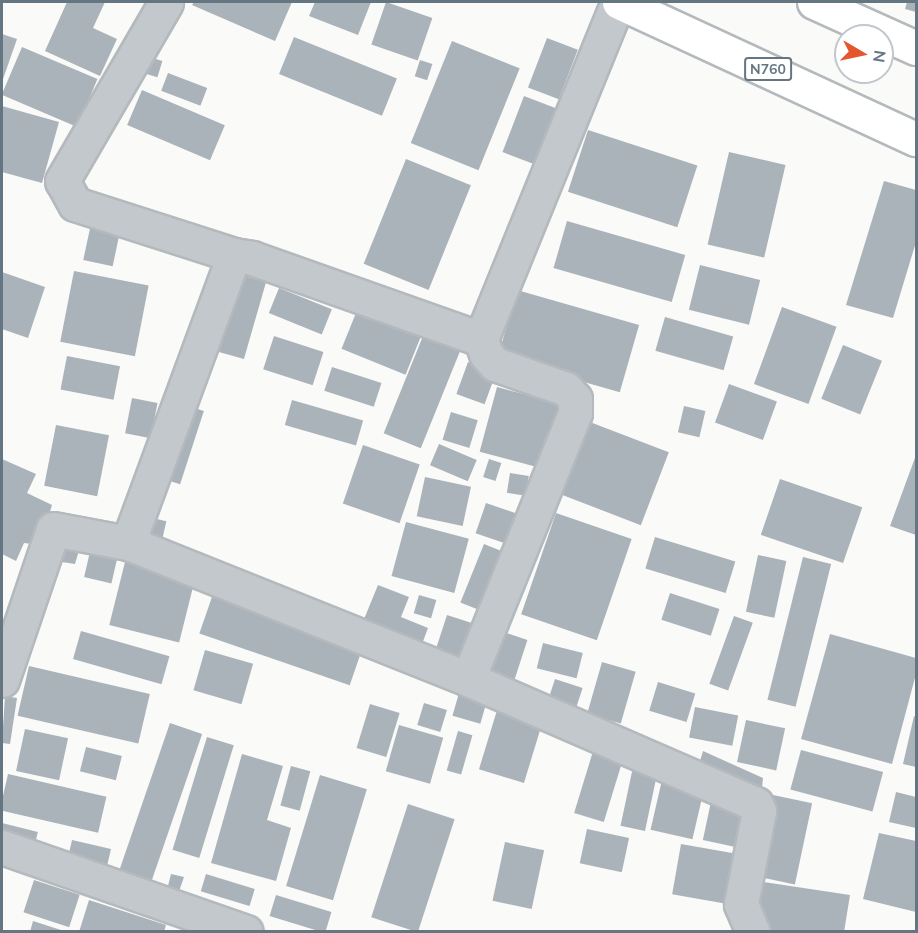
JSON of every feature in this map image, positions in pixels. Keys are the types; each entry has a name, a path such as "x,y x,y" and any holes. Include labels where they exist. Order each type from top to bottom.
{"highway":[{"name":"N760","path":"618,2 916,139"},
{"path":"814,2 916,48"}],"street":[{"path":"166,2 62,181 75,204 234,255 252,258 481,339"},
{"path":"468,679 575,413 574,399 566,389 495,364 486,354 481,339 618,2"},
{"path":"128,543 234,255"},
{"path":"2,680 53,529 128,543 468,679 756,804 759,811 741,904 753,932"},
{"path":"2,847 246,932"}],"building":[{"path":"67,2 105,2 93,28 117,39 100,76 45,51"},
{"path":"194,2 292,2 275,41 192,5"},
{"path":"315,2 371,2 358,35 309,16"},
{"path":"386,2 432,18 418,61 371,45"},
{"path":"907,2 916,2 916,12 905,9"},
{"path":"2,34 17,39 2,82"},
{"path":"294,37 397,79 382,116 279,74"},
{"path":"547,38 578,50 559,99 528,87"},
{"path":"452,41 520,68 478,170 411,143"},
{"path":"22,47 97,79 77,127 2,95"},
{"path":"149,57 162,61 157,77 144,73"},
{"path":"420,60 432,64 427,80 415,76"},
{"path":"168,73 207,88 200,106 161,91"},
{"path":"142,90 225,125 210,160 127,125"},
{"path":"524,96 565,112 544,168 502,152"},
{"path":"2,106 59,122 42,183 2,172"},
{"path":"588,130 697,166 677,227 568,192"},
{"path":"729,152 786,165 764,258 708,245"},
{"path":"406,159 471,185 429,290 364,264"},
{"path":"884,181 916,190 916,242 893,318 846,305"},
{"path":"92,219 121,225 113,266 83,260"},
{"path":"567,221 685,255 672,302 553,268"},
{"path":"700,265 760,280 749,325 689,310"},
{"path":"74,271 149,286 135,356 60,342"},
{"path":"2,272 45,287 28,338 2,329"},
{"path":"241,275 266,282 244,359 219,352"},
{"path":"279,288 332,309 322,334 269,313"},
{"path":"517,290 639,325 620,392 498,357"},
{"path":"782,307 837,327 808,404 754,384"},
{"path":"358,308 422,334 405,375 342,349"},
{"path":"665,317 733,337 724,370 655,351"},
{"path":"274,336 323,352 313,385 263,369"},
{"path":"423,336 460,351 421,448 384,433"},
{"path":"843,345 882,361 860,415 821,399"},
{"path":"67,356 120,366 114,400 61,389"},
{"path":"468,362 496,372 485,404 456,394"},
{"path":"332,367 381,383 374,407 324,391"},
{"path":"729,384 777,401 763,440 715,423"},
{"path":"497,387 559,404 541,468 480,452"},
{"path":"132,398 158,403 151,438 125,433"},
{"path":"292,400 363,420 356,445 285,425"},
{"path":"182,404 204,411 180,484 158,477"},
{"path":"684,406 705,411 699,437 678,432"},
{"path":"451,412 478,420 469,448 443,440"},
{"path":"582,419 669,452 641,525 554,492"},
{"path":"56,425 109,435 97,496 44,486"},
{"path":"439,444 477,460 468,481 430,465"},
{"path":"363,445 420,465 400,523 343,504"},
{"path":"916,455 916,535 890,526"},
{"path":"2,459 36,474 27,493 52,505 40,545 24,543 16,561 2,554"},
{"path":"489,459 501,463 495,481 483,477"},
{"path":"510,473 529,476 526,496 507,493"},
{"path":"425,477 471,487 463,526 417,516"},
{"path":"780,479 862,507 843,563 761,535"},
{"path":"486,503 527,517 516,547 476,533"},
{"path":"556,513 632,539 597,640 521,614"},
{"path":"144,516 166,521 160,549 137,544"},
{"path":"406,522 469,539 454,593 392,576"},
{"path":"655,537 735,562 726,593 645,569"},
{"path":"59,542 80,547 75,564 55,561"},
{"path":"92,543 119,549 111,583 84,577"},
{"path":"484,544 511,555 487,613 460,602"},
{"path":"758,555 786,561 774,618 746,612"},
{"path":"803,557 831,564 796,707 767,700"},
{"path":"125,562 195,579 179,642 109,625"},
{"path":"378,585 409,597 401,617 428,628 419,652 360,629"},
{"path":"214,591 364,643 350,685 199,634"},
{"path":"670,593 719,609 711,636 661,620"},
{"path":"419,595 436,600 431,618 414,613"},
{"path":"447,615 484,627 472,665 435,653"},
{"path":"734,616 753,623 728,690 709,684"},
{"path":"497,630 527,640 513,685 482,675"},
{"path":"81,631 169,656 161,684 73,659"},
{"path":"830,634 916,658 916,674 892,764 801,739"},
{"path":"543,643 583,653 576,678 537,668"},
{"path":"205,650 253,664 241,704 193,690"},
{"path":"602,662 636,672 621,724 587,714"},
{"path":"29,666 150,694 138,744 18,716"},
{"path":"555,679 583,688 575,710 548,701"},
{"path":"658,682 695,693 687,722 649,711"},
{"path":"461,686 489,694 480,724 452,716"},
{"path":"5,696 17,698 10,744 2,743"},
{"path":"424,703 447,710 440,732 417,725"},
{"path":"370,704 400,713 386,757 357,748"},
{"path":"498,707 543,721 524,783 479,769"},
{"path":"695,707 738,715 732,746 689,737"},
{"path":"914,716 916,717 916,767 903,764"},
{"path":"746,720 785,728 776,770 737,762"},
{"path":"170,723 202,734 149,887 117,876"},
{"path":"399,725 443,738 430,784 386,771"},
{"path":"25,729 68,738 59,780 16,771"},
{"path":"458,731 472,735 461,775 447,770"},
{"path":"207,737 234,745 199,858 173,850"},
{"path":"86,747 122,756 116,780 80,771"},
{"path":"594,748 624,757 604,822 574,813"},
{"path":"801,750 883,772 872,812 790,790"},
{"path":"703,751 763,778 761,797 695,778"},
{"path":"242,754 283,766 267,820 291,828 276,881 211,863"},
{"path":"291,766 310,771 300,811 280,806"},
{"path":"633,767 657,772 645,831 621,826"},
{"path":"8,774 106,797 98,833 2,811"},
{"path":"320,775 367,789 333,900 286,886"},
{"path":"662,780 704,790 692,839 651,830"},
{"path":"896,792 916,797 916,828 889,822"},
{"path":"773,795 812,803 795,885 756,876"},
{"path":"712,797 749,805 740,848 703,840"},
{"path":"408,804 455,819 418,932 371,917"},
{"path":"2,823 38,832 34,849 2,842"},
{"path":"587,829 629,838 622,872 580,863"},
{"path":"879,833 916,841 916,912 863,899"},
{"path":"72,840 111,849 105,874 66,865"},
{"path":"505,842 544,850 532,909 493,901"},
{"path":"681,844 739,854 730,904 672,894"},
{"path":"171,874 184,877 177,897 166,894"},
{"path":"206,874 255,889 250,906 201,891"},
{"path":"34,880 80,895 69,927 23,912"},
{"path":"757,881 850,895 844,932 760,932"},
{"path":"276,895 331,912 325,932 270,916"},
{"path":"89,900 166,925 164,932 79,932"},
{"path":"33,921 64,931 64,932 30,932"}]}
